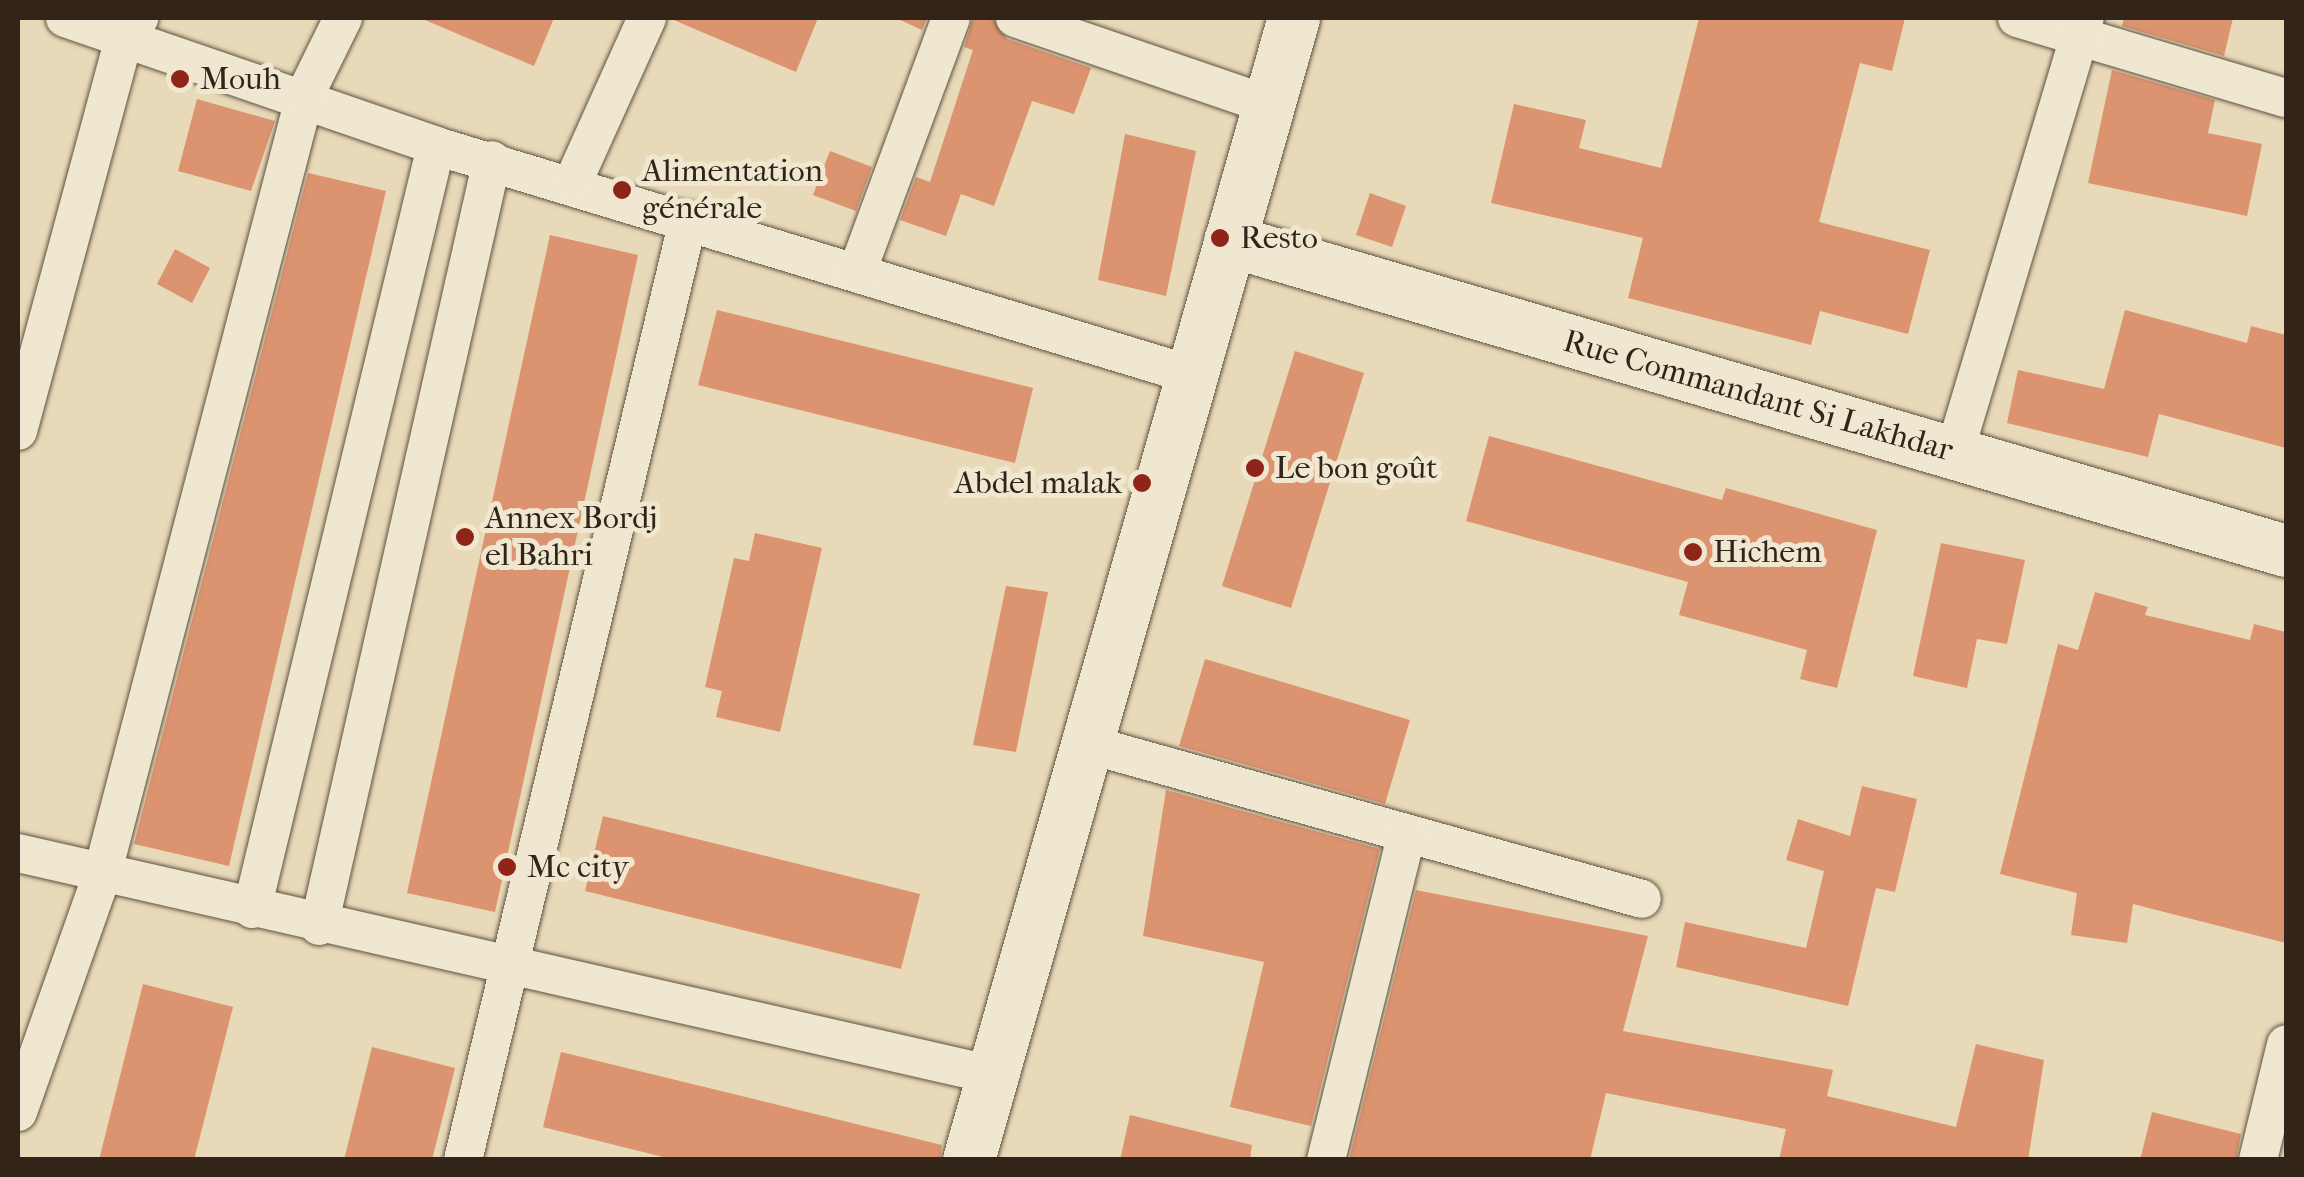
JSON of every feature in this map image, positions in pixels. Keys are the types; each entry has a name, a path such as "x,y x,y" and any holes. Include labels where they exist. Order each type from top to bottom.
{"main road":[{"path":"968,1160 1294,18"},
{"name":"Rue Commandant Si Lakhdar","path":"1230,241 2286,551"}],"street":[{"path":"65,18 131,30 436,146 574,182 688,221 1192,376"},
{"path":"18,1112 102,875 305,95 343,18"},
{"path":"574,182 647,18"},
{"path":"857,272 952,18"},
{"path":"1015,18 1068,26 1269,105"},
{"path":"2018,18 2082,27 2286,98"},
{"path":"1954,454 2082,27"},
{"path":"18,431 131,30"},
{"path":"252,909 436,146"},
{"path":"320,926 492,160"},
{"path":"463,1160 502,968 688,221"},
{"path":"1087,744 1406,837 1642,899"},
{"path":"1326,1160 1406,837"},
{"path":"18,854 502,968 993,1076"},
{"path":"2258,1160 2286,1044"}],"building":[{"path":"420,18 554,18 534,66"},
{"path":"669,18 818,18 796,72"},
{"path":"896,18 927,18 922,30"},
{"path":"973,18 993,18 1007,39 1091,68 1074,114 1032,101 994,206 961,194 946,236 900,220 916,177 930,182 973,50 964,47"},
{"path":"1699,18 1905,18 1892,71 1860,63 1819,222 1930,250 1908,334 1820,311 1811,345 1628,298 1643,238 1491,203 1514,104 1586,120 1579,148 1661,168"},
{"path":"2124,18 2233,18 2224,56 2122,26"},
{"path":"2112,70 2215,100 2208,133 2262,144 2247,216 2088,183"},
{"path":"197,99 275,121 251,191 178,171"},
{"path":"1125,134 1196,151 1166,296 1098,280"},
{"path":"830,151 872,167 856,211 813,195"},
{"path":"308,173 386,191 229,866 134,844"},
{"path":"1370,193 1406,206 1392,247 1356,235"},
{"path":"550,235 638,255 495,912 407,893"},
{"path":"175,249 210,268 192,303 157,284"},
{"path":"717,310 1033,388 1015,463 698,385"},
{"path":"2125,310 2247,343 2251,326 2286,335 2286,448 2159,414 2148,457 2007,423 2018,370 2104,389"},
{"path":"1295,351 1364,373 1291,608 1222,586"},
{"name":"Hichem","path":"1489,436 1722,500 1726,488 1877,530 1837,688 1800,679 1807,650 1679,615 1688,582 1466,521"},
{"path":"755,533 822,548 780,732 716,717 722,691 705,687 734,558 749,561"},
{"path":"1941,543 2025,560 2007,644 1977,639 1967,688 1913,676"},
{"path":"1006,586 1048,592 1016,752 973,745"},
{"path":"2095,592 2148,607 2145,615 2250,640 2254,624 2286,632 2286,943 2133,904 2127,943 2071,935 2077,893 2000,874 2058,644 2078,650"},
{"path":"1205,659 1410,720 1385,804 1179,746"},
{"path":"1862,786 1917,799 1895,892 1876,888 1848,1006 1676,967 1685,922 1806,948 1824,871 1786,860 1798,819 1850,836"},
{"path":"1166,790 1380,849 1311,1126 1230,1107 1264,962 1143,936"},
{"path":"603,816 920,894 901,969 585,891"},
{"path":"1416,890 1648,936 1623,1031 1833,1070 1827,1096 1956,1127 1976,1044 2044,1060 2028,1160 1779,1160 1786,1129 1606,1093 1590,1160 1349,1160"},
{"path":"143,984 233,1007 194,1160 99,1160"},
{"path":"372,1047 455,1068 432,1160 344,1160"},
{"path":"561,1052 942,1145 940,1160 675,1160 543,1127"},
{"path":"2152,1112 2241,1134 2236,1160 2140,1160"},
{"path":"1130,1115 1252,1145 1250,1160 1120,1160"}],"place":[{"name":"Mouh","path":"180,79"},
{"name":"Alimentation générale","path":"622,190"},
{"name":"Resto","path":"1220,238"},
{"name":"Le bon goût","path":"1255,468"},
{"name":"Abdel malak","path":"1142,483"},
{"name":"Annex Bordj el Bahri","path":"465,537"},
{"name":"Hichem","path":"1693,552"},
{"name":"Mc city","path":"507,867"}]}
